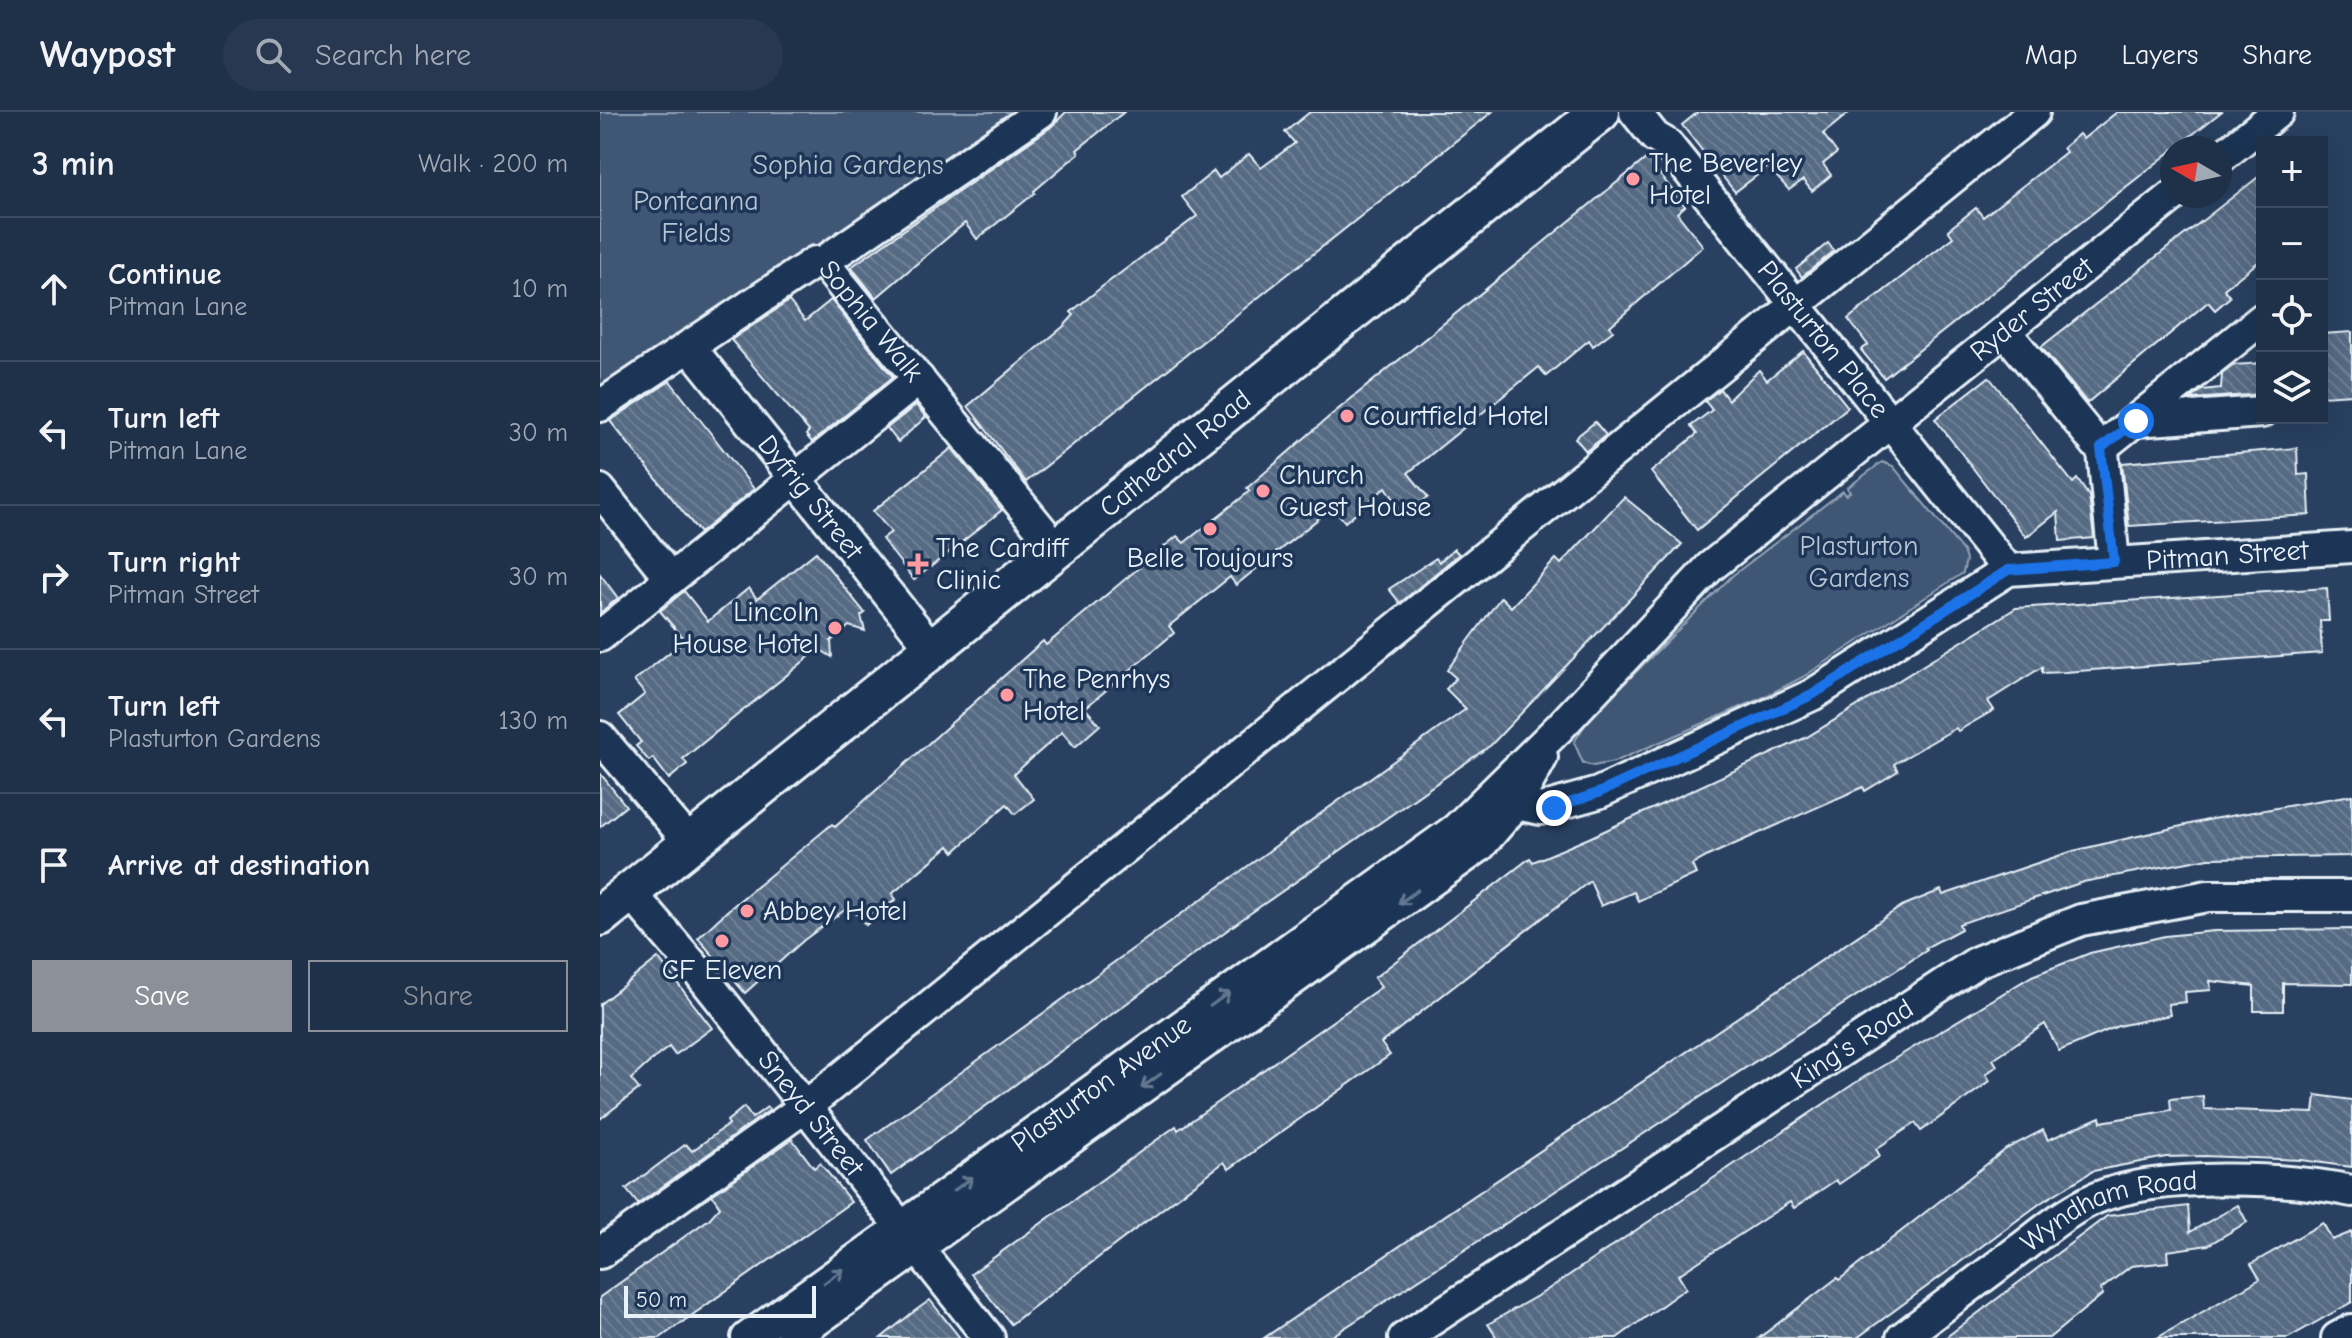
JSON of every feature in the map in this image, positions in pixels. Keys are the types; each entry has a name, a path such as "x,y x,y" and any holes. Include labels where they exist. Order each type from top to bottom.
{"main road":[{"name":"Cathedral Road","path":"600,916 1600,112"}],"street":[{"name":"Sophia Walk","path":"1041,112 823,262 1057,549"},
{"name":"Plasturton Place","path":"1635,112 1655,137 1667,144 2008,570"},
{"path":"600,1253 805,1107 2034,112"},
{"path":"2232,151 2271,127"},
{"name":"Ryder Street","path":"1892,423 2160,206"},
{"path":"600,406 815,262 823,262"},
{"path":"2101,448 2256,324"},
{"path":"2005,331 2101,448 2114,562"},
{"name":"Dyfrig Street","path":"689,346 933,650"},
{"path":"600,636 919,379"},
{"path":"2136,421 2256,412"},
{"path":"1892,423 1710,567 1559,728 1504,798 1541,809 1574,802 1812,695 2008,570"},
{"path":"600,490 671,579"},
{"name":"Pitman Street","path":"2008,570 2352,547"},
{"path":"600,737 691,844"},
{"name":"Plasturton Avenue","path":"747,1338 909,1238 1464,840 1504,798"},
{"name":"Sneyd Street","path":"630,892 697,970 989,1338"},
{"name":"King's Road","path":"1404,1338 1977,962 2081,920 2208,896 2352,896"},
{"name":"Wyndham Road","path":"1902,1338 2053,1224 2096,1198 2139,1187 2207,1181 2250,1181 2352,1191"},
{"name":"Plasturton Avenue","path":"792,1338 909,1238"},
{"path":"2337,1338 2352,1330"}],"green space":[{"name":"Pontcanna Fields","path":"600,112 1016,112 600,398"},
{"name":"Plasturton Gardens","path":"1882,462 1893,466 1963,551 1966,560 1963,573 1803,677 1764,697 1614,762 1593,766 1583,763 1574,742 1589,719 1732,576 1843,491 1846,495 1850,492 1847,488"}],"building":[{"path":"1066,112 1124,112 1077,150 1079,153 1035,193 977,239 965,223 876,298 851,267 1051,127"},
{"path":"1310,112 1492,112 1026,482 968,406 1064,326 1074,315 1071,312 1197,216 1182,197 1214,171 1219,178 1249,154 1261,168 1295,143 1285,132"},
{"path":"1698,112 1850,112 1823,134 1837,153 1823,164 1831,175 1812,191 1803,180 1789,190 1768,167 1735,192 1682,125"},
{"path":"2117,112 2221,112 2191,136 2160,136 2160,160 1884,378 1861,350 1868,345 1848,319 1953,237 1948,230 1976,208 1983,217 2066,152 2063,148 2079,134 2083,139"},
{"path":"1647,158 1685,206 1677,213 1703,246 1610,326 1613,331 1593,346 1589,340 1546,376 1539,367 1408,473 1428,497 1405,516 1386,487 1345,522 1333,507 1236,585 1230,577 1169,626 1174,633 1085,708 1100,725 1075,747 1062,732 1014,774 1034,799 1015,814 1007,804 954,852 949,846 892,894 896,899 866,925 850,906 804,940 745,993 698,938 727,911 832,824 835,827 1043,641 1046,645 1177,536 1184,543 1250,491 1247,488 1330,416"},
{"path":"2256,179 2256,264 2224,289 2230,297 2215,310 2208,302 2087,403 2041,347 2219,208 2232,208 2232,197"},
{"path":"1828,243 1834,251 1802,277 1796,269"},
{"path":"831,300 893,377 812,442 806,435 809,431 731,340 789,301 805,321"},
{"path":"2352,332 2352,394 2328,396 2328,334"},
{"path":"1803,351 1848,407 1697,530 1651,472 1697,434 1691,426 1712,410 1705,401 1720,389 1728,400 1759,370 1767,380"},
{"path":"2256,363 2256,394 2191,399 2202,390 2221,388 2222,374 2234,365"},
{"path":"1989,377 2073,483 2077,479 2089,496 2094,538 2060,541 2058,512 2026,537 1935,419"},
{"path":"670,381 754,489 700,533 610,421"},
{"path":"916,405 926,417 898,442 887,428"},
{"path":"1595,422 1606,435 1586,451 1575,438"},
{"path":"952,448 1002,510 914,580 882,539 891,532 873,511"},
{"path":"2297,448 2298,475 2308,474 2310,515 2129,526 2122,463"},
{"path":"1624,497 1682,544 1491,745 1248,915 891,1175 867,1140 1466,709 1446,689 1456,678 1447,670 1501,597 1511,607 1556,559 1561,564"},
{"path":"1454,549 1459,554 1400,603 1389,589 1436,558 1439,562"},
{"path":"816,552 865,613 861,616 865,631 849,626 831,641 832,657 819,649 683,759 687,764 669,779 653,758 649,761 636,746 641,742 619,715 645,694 634,681 685,640 660,611 684,591 708,621 749,588 757,599"},
{"path":"600,574 618,598 600,613"},
{"path":"2327,588 2329,621 2320,621 2322,653 2065,672 2042,673 2042,667 1988,701 1994,710 1894,764 1898,771 1865,791 1863,787 1710,855 1692,865 1696,874 1638,901 1634,892 1601,906 1590,881 1381,1043 1390,1055 1229,1169 1224,1162 1011,1324 971,1274 1176,1126 1178,1130 1381,987 1374,978 1530,858 1533,862 1589,838 1807,737 2016,608"},
{"path":"600,773 626,806 600,827"},
{"path":"2352,795 2352,856 2209,858 2083,882 1959,924 1961,929 1925,948 1927,950 1329,1338 1264,1338 1902,906 1941,890 1943,895 2073,851 2212,819"},
{"path":"2352,929 2352,984 2283,983 2283,1011 2254,1011 2254,986 2210,981 2211,990 2185,992 2186,1002 2168,1004 2170,1015 2118,1026 2059,1051 2045,1024 1993,1059 1997,1066 1986,1074 1990,1081 1921,1131 1915,1123 1876,1149 1880,1156 1839,1184 1836,1180 1794,1208 1790,1202 1678,1275 1686,1288 1617,1338 1497,1338 1488,1324 1544,1292 1861,1079 2032,976 2090,953 2165,936 2214,931"},
{"path":"658,958 712,1028 675,1055 669,1047 652,1060 631,1079 639,1089 600,1119 600,1004"},
{"path":"2316,1095 2352,1100 2352,1167 2301,1160 2204,1156 2166,1157 2093,1171 2042,1202 1857,1338 1759,1338 1837,1278 1839,1280 2006,1149 2043,1130 2048,1140 2100,1117 2101,1122 2171,1110 2170,1099 2203,1096 2204,1109 2314,1113"},
{"path":"744,1107 752,1118 767,1107 770,1110 638,1204 626,1189 686,1144 692,1151 729,1124 727,1121"},
{"path":"792,1139 814,1168 820,1163 851,1202 660,1338 600,1338 600,1297 709,1219 720,1207 712,1195"},
{"path":"2238,1205 2247,1222 2208,1245 2167,1251 2168,1262 2131,1266 2100,1290 2103,1294 2049,1338 1945,1338 2107,1216 2188,1206 2190,1232"},
{"path":"2323,1223 2332,1240 2352,1232 2352,1302 2288,1338 2157,1338 2260,1279 2251,1264"},
{"path":"930,1300 960,1338 881,1338 912,1313"}],"place":[{"name":"The Beverley Hotel","path":"1633,179"},
{"name":"Courtfield Hotel","path":"1347,416"},
{"name":"Church Guest House","path":"1263,491"},
{"name":"Belle Toujours","path":"1210,529"},
{"name":"The Cardiff Clinic","path":"918,564"},
{"name":"Lincoln House Hotel","path":"835,628"},
{"name":"The Penrhys Hotel","path":"1007,695"},
{"name":"Abbey Hotel","path":"747,911"},
{"name":"CF Eleven","path":"722,941"}],"route":[{"path":"1554,808 1598,793 1812,695 2008,570 2114,562 2101,448 2136,421"}],"park label":[{"name":"Sophia Gardens","path":"848,165"}]}
